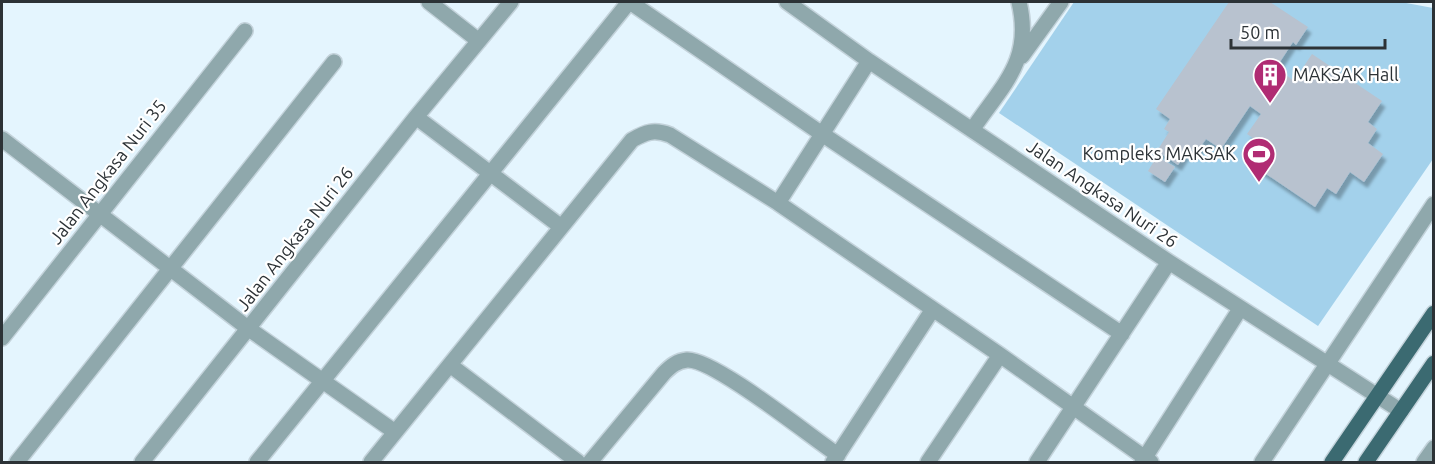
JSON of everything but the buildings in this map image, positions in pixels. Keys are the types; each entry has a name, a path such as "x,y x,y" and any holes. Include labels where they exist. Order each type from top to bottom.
{"main road":[{"path":"1332,462 1434,313"},
{"path":"1366,462 1434,363"}],"street":[{"path":"429,2 479,41"},
{"name":"Jalan Angkasa Nuri 26","path":"142,462 416,117 511,2"},
{"path":"257,462 489,173 630,2 822,134 1122,334"},
{"name":"Jalan Angkasa Nuri 26","path":"787,2 869,61 1169,262 1326,365 1401,411"},
{"path":"1019,2 1024,30 1020,58"},
{"path":"972,130 1061,2"},
{"name":"Jalan Angkasa Nuri 35","path":"2,338 245,31"},
{"path":"778,203 869,61"},
{"path":"17,462 334,62"},
{"path":"416,117 560,226"},
{"path":"371,462 560,226 632,140 645,132 657,130 670,135 778,203 1000,355 1146,461 1240,309"},
{"path":"2,139 249,329 395,432"},
{"path":"1262,462 1434,204"},
{"path":"1037,462 1169,262"},
{"path":"590,462 664,373 675,363 688,360 714,368 835,459 933,309"},
{"path":"928,462 1000,355"},
{"path":"450,365 578,462"},
{"path":"1424,462 1434,448"}],"shaded area":[{"name":"Kompleks MAKSAK","path":"1074,2 1401,2 1433,8 1433,159 1318,326 999,113"}],"place":[{"name":"MAKSAK Hall","path":"1270,104"},
{"name":"Kompleks MAKSAK","path":"1259,183"}]}
